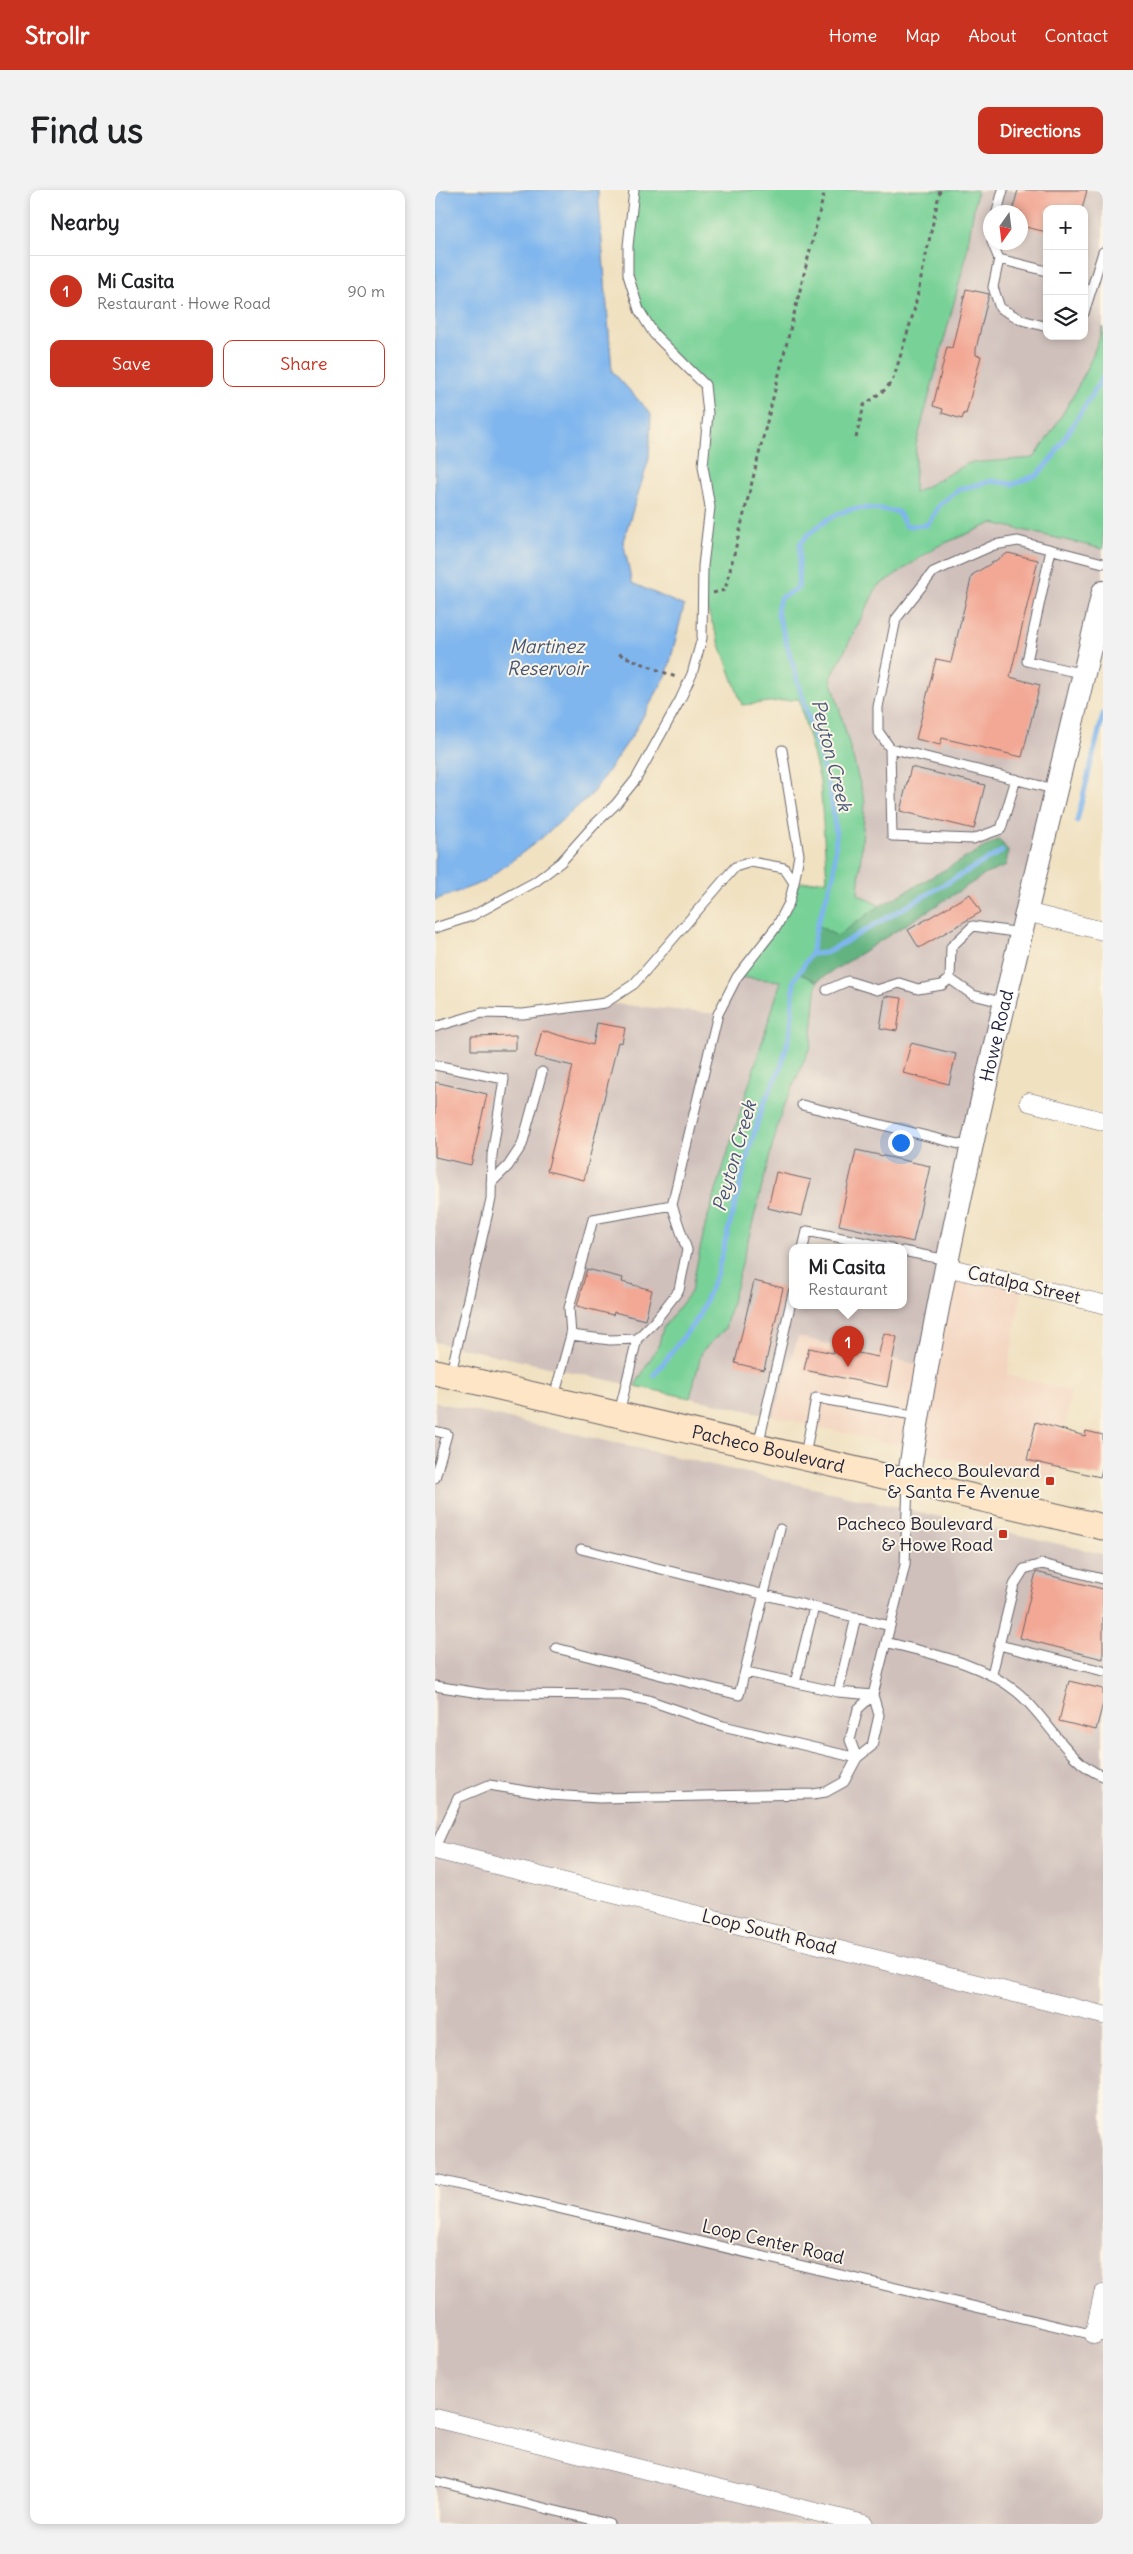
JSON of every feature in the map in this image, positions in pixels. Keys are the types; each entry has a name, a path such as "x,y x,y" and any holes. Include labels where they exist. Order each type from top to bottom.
{"main road":[{"name":"Pacheco Boulevard","path":"443,1374 1103,1527"}],"street":[{"name":"Howe Road","path":"908,1482 947,1263 971,1147 1103,592"},
{"path":"1024,923 1103,931"},
{"path":"1029,1102 1103,1121"},
{"name":"Catalpa Street","path":"947,1263 1103,1304"},
{"name":"Loop South Road","path":"435,1849 1103,2015"},
{"path":"1098,2336 1103,2294"},
{"path":"435,2418 864,2524"}],"lane":[{"path":"435,928 472,916 535,882 561,862 594,825 616,804 636,779 688,682 702,638 703,566 710,507 703,466 708,414 705,385 654,334 639,310 629,275 628,246 634,190"},
{"path":"999,205 1003,190"},
{"path":"995,250 999,259 993,286 1001,308 1022,320 1043,326"},
{"path":"1087,295 1089,282 1103,252"},
{"path":"999,259 1043,270"},
{"path":"1016,780 1001,829 973,839 893,836 890,748 878,731 877,707 896,619 933,572 994,545 1017,542 1103,562"},
{"path":"1051,550 1027,661 1084,674"},
{"path":"890,748 1057,790"},
{"path":"619,1415 637,1339 655,1321 679,1290 687,1250 672,1204 717,1014 737,978 777,926 789,902 794,882 799,856 782,750"},
{"path":"435,1027 482,1013 523,1014 605,1004 634,984 735,867 751,862 784,868 794,882"},
{"path":"827,990 848,981 877,990 899,983 918,988 942,986 950,978 951,947 973,926 1024,923"},
{"path":"950,978 973,995 1005,1003"},
{"path":"435,1065 504,1079 492,1155 491,1199 443,1374"},
{"path":"491,1183 508,1166 522,1145 542,1072"},
{"path":"801,1105 971,1147"},
{"path":"554,1400 571,1335 569,1308 593,1219 672,1204"},
{"path":"804,1244 807,1231 871,1244"},
{"path":"907,1252 947,1263"},
{"path":"757,1448 789,1309"},
{"path":"571,1335 610,1340 637,1339"},
{"path":"804,1459 816,1398 919,1416"},
{"path":"435,1431 447,1434 435,1478"},
{"path":"435,1849 458,1798 489,1785 550,1795 599,1798 813,1794 826,1792 844,1782 857,1758 872,1746 879,1715 873,1695 905,1565 908,1482"},
{"path":"556,1648 739,1694 780,1529"},
{"path":"581,1549 890,1626"},
{"path":"992,1674 1013,1585 1024,1569 1042,1564 1103,1579"},
{"path":"795,1683 814,1607"},
{"path":"838,1692 856,1617"},
{"path":"886,1642 933,1654 992,1674 1017,1692 1085,1766 1103,1776"},
{"path":"999,1645 1103,1671"},
{"path":"746,1672 838,1692 873,1695"},
{"path":"435,1686 486,1694 623,1695 648,1700 723,1726 857,1758"},
{"path":"857,1758 850,1740 858,1709 873,1695"},
{"name":"Loop Center Road","path":"435,2179 1098,2336"},
{"path":"435,2481 609,2524"}],"path":[{"path":"703,595 725,590 825,190"},
{"path":"856,438 864,405 886,389 894,377 914,311 940,190"},
{"path":"619,654 688,682"}],"shaded area":[{"path":"977,190 1103,190 1103,327 1092,360 1067,409 1034,458 969,463 914,493 916,445 965,261"},
{"path":"993,523 1103,549 1103,592 928,1367 798,1337 773,1416 690,1398 702,1351 725,1329 781,1113 811,1045 817,981 986,874 1006,866 999,839 880,906 858,894 865,802 831,678 877,587 936,547"},
{"path":"737,977 781,981 705,1226 691,1293 663,1328 659,1344 635,1386 435,1342 435,1027 482,1013 605,1003 717,1014"},
{"path":"946,1267 1023,1285 1007,1375 1071,1391 1055,1483 773,1416 797,1337 928,1367"},
{"path":"435,1402 1103,1554 1103,2524 435,2524"}],"green space":[{"path":"634,190 977,190 965,261 916,445 914,493 969,463 1034,458 1055,427 1082,379 1103,327 1103,549 993,523 936,547 877,587 831,678 865,802 858,894 880,906 837,937 817,925 811,954 798,973 817,981 811,1045 781,1113 725,1329 702,1351 690,1398 635,1386 659,1344 663,1328 691,1292 705,1226 781,981 737,977 777,926 794,883 827,880 820,781 799,699 742,705 702,595 710,507 703,466 705,385 654,334 628,275"},
{"path":"999,839 1008,851 1006,866 986,874 817,981 798,973 811,954 817,925 837,936 880,906"}],"water":[{"name":"Martinez Reservoir","path":"435,190 598,190 612,371 651,414 649,459 623,541 632,583 684,606 667,674 632,736 591,795 539,840 484,882 435,900"}],"building":[{"path":"1018,190 1087,190 1083,205 1043,205 1043,231 1028,228 1028,205 1014,205"},
{"path":"966,289 989,294 976,349 976,355 981,356 966,414 964,413 962,419 942,413 943,409 933,406 947,347 952,348"},
{"path":"1008,553 1038,560 1010,677 1040,685 1022,757 942,738 940,745 916,739 936,659 951,662 972,575"},
{"path":"911,767 985,785 974,829 900,811"},
{"path":"970,894 981,912 919,948 908,930"},
{"path":"885,996 902,998 897,1031 880,1028"},
{"path":"597,1023 625,1028 622,1043 618,1042 584,1180 547,1171 573,1066 535,1057 542,1030 593,1045"},
{"path":"516,1035 516,1050 471,1050 471,1036"},
{"path":"911,1043 956,1054 949,1084 903,1073"},
{"path":"435,1082 487,1094 471,1165 435,1157"},
{"path":"856,1150 930,1166 913,1242 839,1225"},
{"path":"776,1172 811,1180 802,1216 768,1208"},
{"path":"587,1269 623,1278 622,1282 652,1290 645,1320 614,1312 613,1315 577,1306"},
{"path":"754,1281 783,1288 764,1370 735,1363"},
{"path":"884,1333 897,1337 887,1387 804,1370 809,1348 833,1353 834,1348 878,1357"},
{"path":"1036,1422 1085,1436 1086,1431 1103,1435 1103,1465 1100,1477 1027,1460"},
{"path":"1036,1572 1103,1589 1103,1659 1020,1638"},
{"path":"1069,1681 1103,1689 1103,1703 1096,1730 1059,1721"}],"waterway":[{"name":"Peyton Creek","path":"654,1375 698,1318 717,1273 762,1107 781,1067 791,1030 794,980 811,954 817,925 834,875 836,835 830,790 777,611 780,598 798,588 800,543 823,523 844,511 868,508 882,509 898,512 906,526 927,525 940,504 960,489 992,481 1013,484 1037,475 1053,457 1103,377"},
{"path":"1077,821 1103,714"},
{"path":"811,954 826,953 1002,851"}],"place":[{"name":"Mi Casita","path":"848,1367"},
{"name":"Pacheco Boulevard & Santa Fe Avenue","path":"1050,1481"},
{"name":"Pacheco Boulevard & Howe Road","path":"1003,1534"}]}
